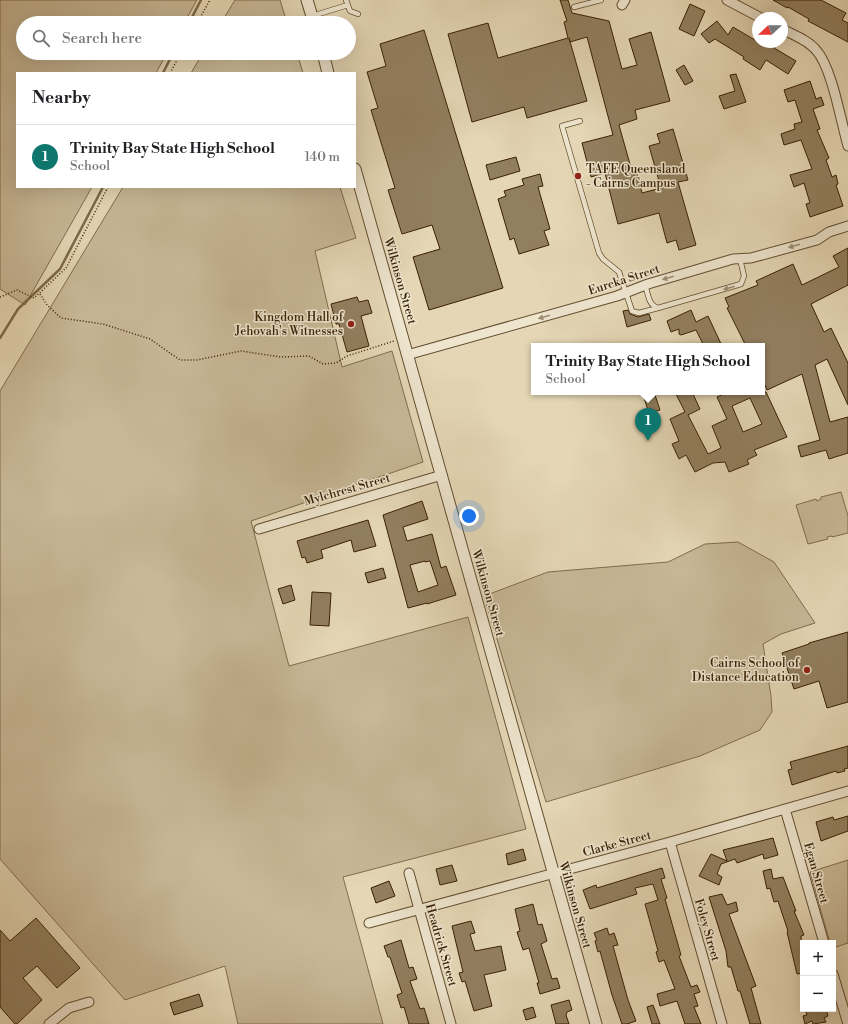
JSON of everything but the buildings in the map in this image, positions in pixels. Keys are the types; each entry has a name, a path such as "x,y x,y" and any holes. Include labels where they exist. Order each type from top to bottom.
{"street":[{"path":"306,0 312,16"},
{"path":"727,0 752,13"},
{"path":"788,32 809,43 821,56 830,80 848,146"},
{"path":"325,60 328,72"},
{"name":"Wilkinson Street","path":"356,173 596,1024"},
{"name":"Eureka Street","path":"407,355 625,293 645,284 733,259 753,258 817,240 830,232 848,226"},
{"name":"Mylchrest Street","path":"259,529 442,475"},
{"name":"Clarke Street","path":"369,923 670,842 848,791"},
{"name":"Egan Street","path":"785,809 823,940"},
{"name":"Foley Street","path":"670,842 722,1024"},
{"name":"Headrick Street","path":"409,873 451,1024"},
{"path":"834,976 848,1024"},
{"path":"49,1024 69,1008 89,1002"}],"lane":[{"path":"346,0 352,13 358,14"},
{"path":"574,8 601,0"},
{"path":"320,16 348,5"},
{"path":"580,122 562,126 599,252 603,259 619,272 630,308 635,313 658,308 741,284 744,276 740,259"},
{"path":"645,284 650,302 658,308"}],"path":[{"path":"201,16 210,0"},
{"path":"171,72 177,60"},
{"path":"0,297 17,290 34,298 66,268 107,188"},
{"path":"40,294 47,305 61,318 103,324 150,339 180,360 197,360 241,351 281,357 309,356 323,364 336,363 347,356 402,339"}],"shaded area":[{"path":"0,0 197,0 188,16 16,16 16,60 163,60 157,72 16,72 16,188 91,188 25,305 0,289"},
{"path":"235,0 280,0 285,16 225,16"},
{"path":"199,60 299,60 303,72 192,72"},
{"path":"122,188 340,188 356,238 315,251 342,367 392,351 423,462 251,521 289,666 468,617 526,829 343,877 383,1024 238,1024 225,966 125,1000 0,859 0,391"},
{"path":"841,492 848,516 848,533 827,537 828,539 808,544 796,505 816,499 817,501 821,499 821,497"},
{"path":"738,542 774,562 815,623 781,634 763,644 772,712 760,730 700,756 546,802 484,596 548,572 668,562 705,544"},
{"path":"848,860 848,943 836,947 836,940 829,940 810,872"}],"waterway":[{"path":"193,16 201,0"},
{"path":"164,72 170,60"},
{"path":"0,338 18,309 60,269 102,188"}],"place":[{"name":"TAFE Queensland - Cairns Campus","path":"578,176"},
{"name":"Kingdom Hall of Jehovah's Witnesses","path":"351,324"},
{"name":"Trinity Bay State High School","path":"648,441"},
{"name":"Cairns School of Distance Education","path":"807,670"}]}
